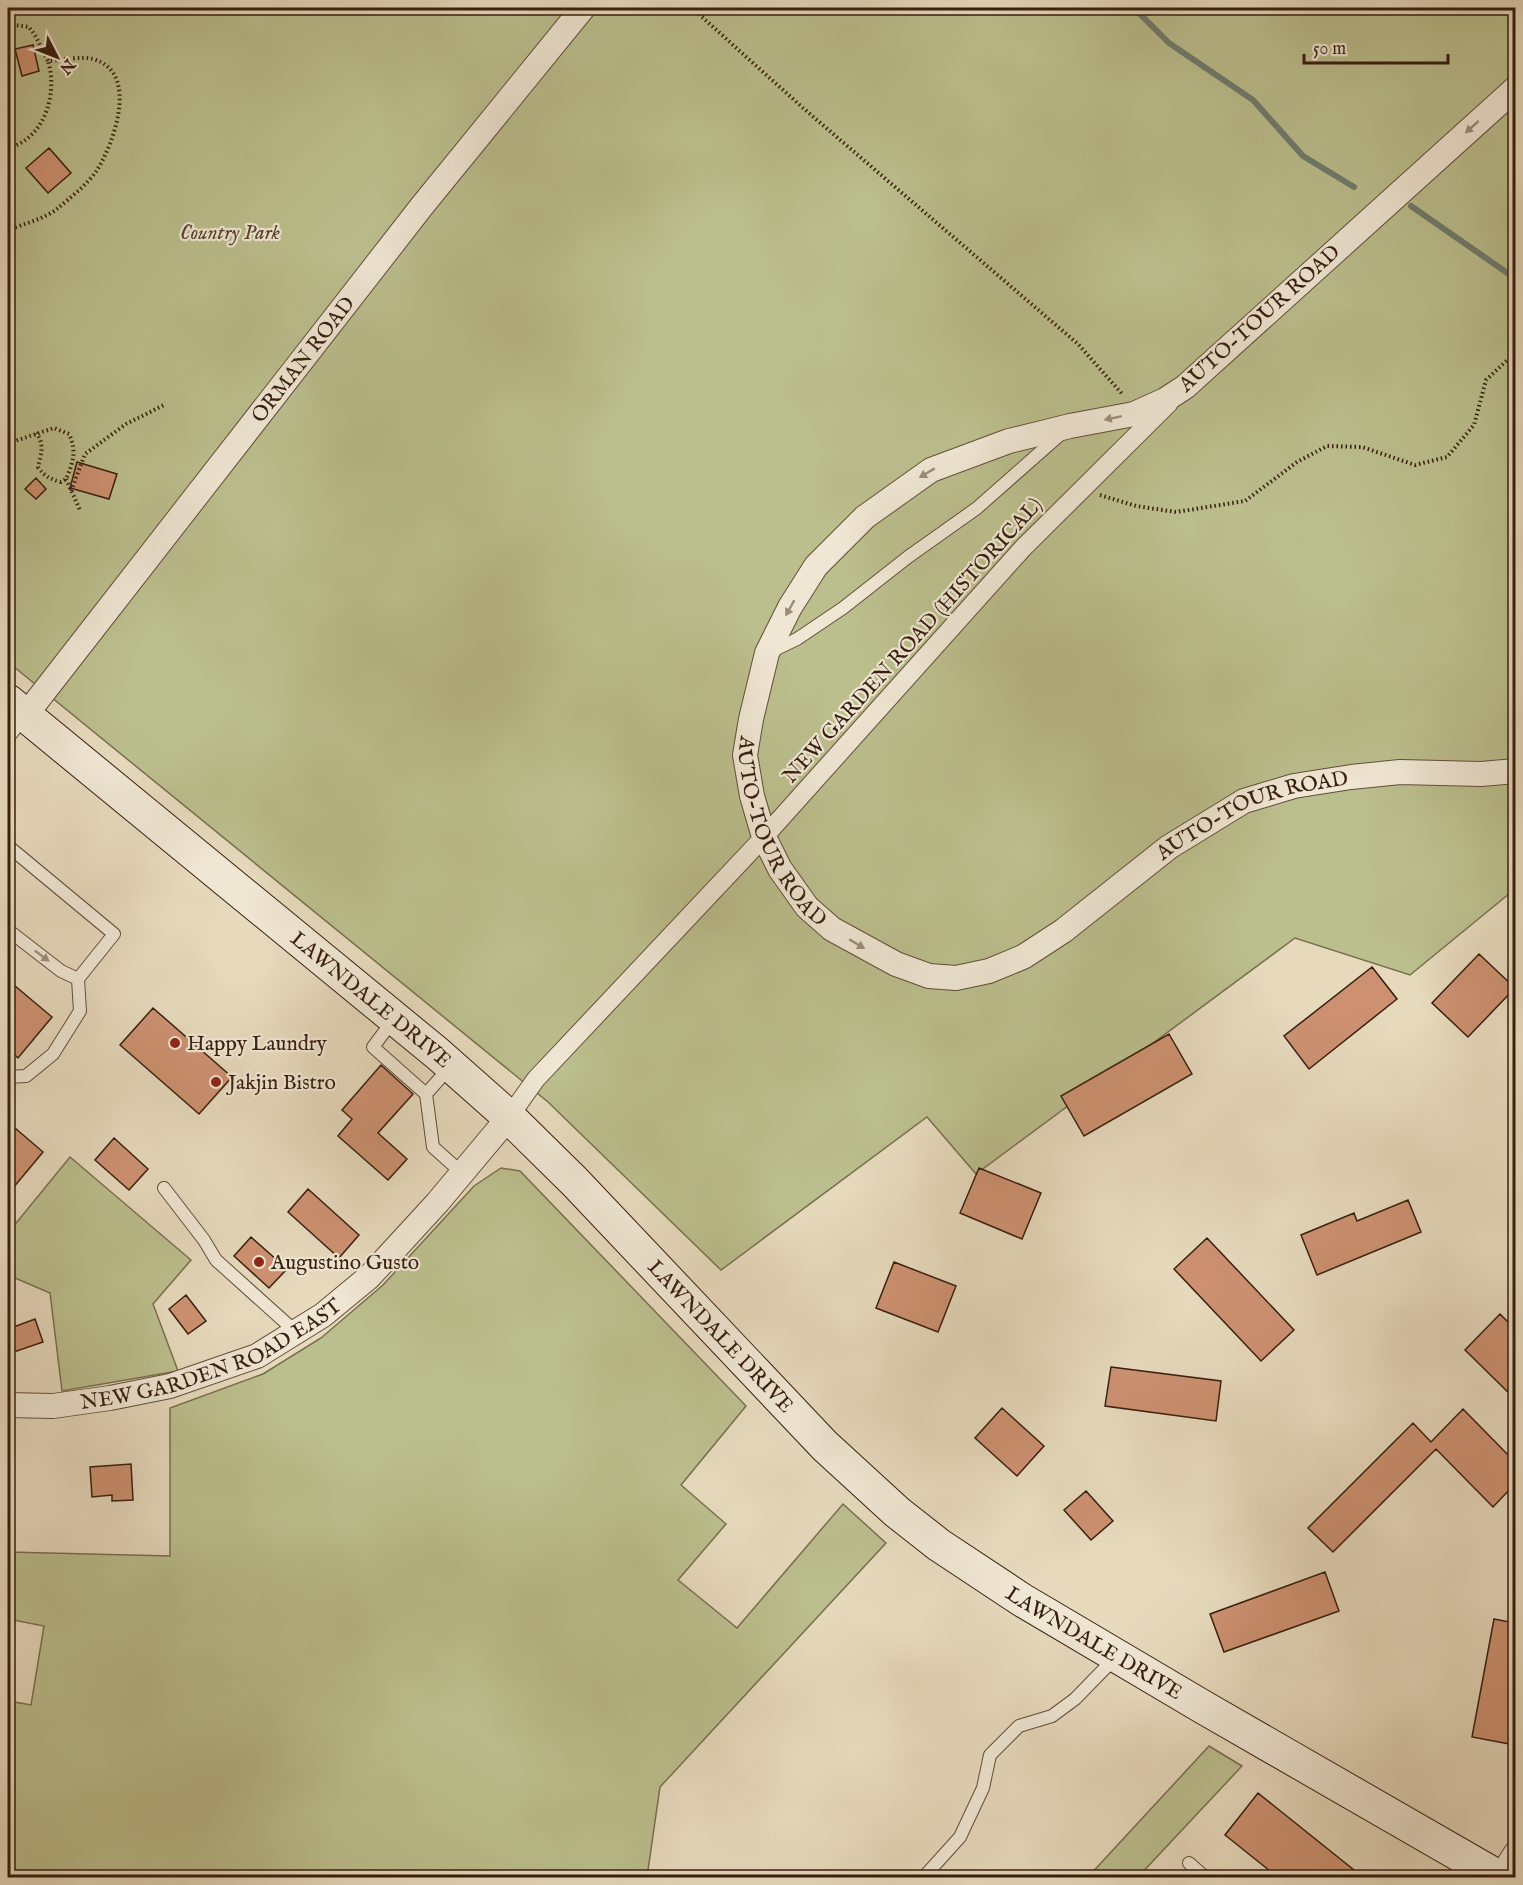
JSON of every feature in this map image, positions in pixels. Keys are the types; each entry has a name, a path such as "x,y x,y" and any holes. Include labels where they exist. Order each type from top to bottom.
{"main road":[{"name":"LAWNDALE DRIVE","path":"13,719 394,1019 509,1117 575,1182 817,1437 859,1479 905,1518 981,1574 1116,1657 1500,1878"}],"street":[{"name":"ORMAN ROAD","path":"13,719 583,8"},
{"name":"AUTO-TOUR ROAD","path":"1515,88 1185,387 1165,400 1134,414 1009,441 931,470 865,517 816,566 790,607 767,653 751,719 746,755 752,796 764,837 789,883 807,907 832,929 896,964 929,976 956,978 989,971 1023,957 1063,931 1169,847 1244,801 1294,786 1351,777 1400,772 1481,774 1515,771"},
{"name":"NEW GARDEN ROAD (HISTORICAL)","path":"509,1117 536,1079 764,837 1023,548 1185,387"},
{"name":"NEW GARDEN ROAD EAST","path":"8,1405 53,1406 110,1398 170,1386 257,1356 323,1315 369,1277 437,1203 509,1117"},
{"path":"1500,1878 1515,1854"}],"lane":[{"path":"767,653 797,639 843,608 908,557 977,508 1070,426"},
{"path":"8,846 114,934 78,979 80,1011 53,1054 26,1076 8,1077"},
{"path":"8,930 62,971 78,979"},
{"path":"394,1019 373,1047 426,1094 434,1148 462,1173"},
{"path":"426,1094 451,1066"},
{"path":"164,1188 204,1240 216,1260 296,1332"},
{"path":"923,1878 960,1837 983,1788 990,1755 1019,1726 1052,1716 1075,1699 1116,1657"},
{"path":"1189,1863 1206,1878"}],"path":[{"path":"692,8 803,108 1078,344 1120,389 1134,414"},
{"path":"8,24 28,27 36,37 48,61 52,76 50,98 43,120 30,136 8,148"},
{"path":"8,230 55,211 96,172 109,147 119,114 121,89 113,73 103,63 92,58 48,61"},
{"path":"1081,490 1136,506 1176,512 1245,501 1297,462 1327,446 1362,447 1415,465 1447,457 1474,425 1486,380 1515,352"},
{"path":"72,491 86,454 126,424 164,405"},
{"path":"8,441 12,442 36,433 54,428 69,434 74,444 75,455 66,479 61,482 43,475 38,467 42,448 41,439 36,433"},
{"path":"66,479 80,510"}],"green space":[{"name":"Country Park","path":"8,8 1515,8 1515,889 1410,975 1295,938 976,1174 927,1117 721,1270 548,1102 8,662"},
{"path":"70,1157 191,1260 153,1304 178,1371 62,1391 50,1293 8,1275 8,1233"},
{"path":"501,1168 520,1171 746,1406 681,1485 726,1524 678,1580 737,1628 843,1504 886,1543 660,1787 647,1877 8,1877 8,1701 31,1705 44,1626 8,1619 8,1552 170,1556 170,1408 263,1374 321,1338 383,1285 474,1186"},
{"path":"1209,1746 1242,1766 1138,1877 1088,1877"}],"building":[{"path":"33,45 39,71 22,76 15,49"},
{"path":"49,148 71,173 48,193 26,168"},
{"path":"77,462 117,474 109,499 70,488"},
{"path":"36,478 46,489 36,499 25,489"},
{"path":"1479,954 1515,988 1468,1037 1432,1003"},
{"path":"1372,967 1397,999 1309,1069 1284,1036"},
{"path":"8,980 52,1017 18,1058 8,1049"},
{"path":"153,1008 232,1077 199,1114 120,1045"},
{"path":"1169,1034 1192,1074 1084,1136 1061,1096"},
{"path":"381,1065 413,1094 378,1133 407,1159 388,1180 338,1136 352,1119 342,1110"},
{"path":"8,1122 43,1152 8,1194"},
{"path":"114,1138 148,1169 129,1190 95,1160"},
{"path":"979,1168 1041,1193 1022,1239 960,1213"},
{"path":"308,1189 359,1235 339,1258 288,1212"},
{"path":"1408,1200 1421,1232 1317,1275 1301,1235 1354,1213 1357,1221"},
{"path":"251,1237 287,1269 269,1288 234,1256"},
{"path":"1207,1238 1294,1330 1261,1361 1174,1269"},
{"path":"894,1262 956,1286 938,1332 876,1308"},
{"path":"186,1295 206,1321 188,1334 169,1309"},
{"path":"1500,1314 1515,1329 1515,1399 1465,1350"},
{"path":"35,1319 43,1342 8,1354 8,1337 13,1335 11,1328"},
{"path":"1111,1367 1221,1381 1216,1421 1105,1406"},
{"path":"1002,1408 1044,1446 1017,1476 975,1438"},
{"path":"1463,1409 1515,1462 1515,1484 1493,1507 1436,1449 1333,1552 1308,1528 1413,1423 1431,1442"},
{"path":"131,1464 133,1500 112,1501 112,1495 92,1497 90,1467"},
{"path":"1086,1491 1113,1521 1091,1540 1064,1510"},
{"path":"1325,1572 1339,1611 1224,1652 1210,1614"},
{"path":"1494,1619 1515,1623 1515,1745 1472,1737"},
{"path":"1258,1793 1364,1878 1285,1878 1278,1871 1275,1875 1225,1835"}],"waterway":[{"path":"1134,8 1169,43 1253,100 1303,156 1354,187"},
{"path":"1411,206 1516,279"}],"place":[{"name":"Happy Laundry","path":"175,1043"},
{"name":"Jakjin Bistro","path":"216,1082"},
{"name":"Augustino Gusto","path":"259,1262"}]}
